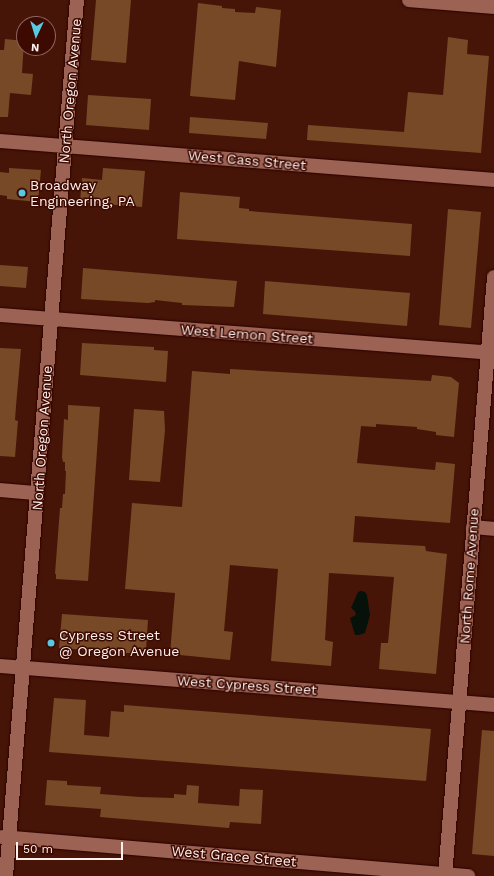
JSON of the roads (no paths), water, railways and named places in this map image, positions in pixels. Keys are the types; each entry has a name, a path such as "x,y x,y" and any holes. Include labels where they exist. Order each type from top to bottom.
{"street":[{"name":"North Oregon Avenue","path":"6,876 5,837 24,668 77,0"},
{"path":"410,0 494,7"},
{"name":"West Cass Street","path":"0,141 494,180"},
{"name":"North Rome Avenue","path":"446,875 473,527 490,353 494,277"},
{"name":"West Lemon Street","path":"0,315 490,353"},
{"path":"0,490 37,493"},
{"path":"473,527 494,529"},
{"name":"West Cypress Street","path":"0,666 494,705"},
{"name":"West Grace Street","path":"5,837 468,876"}],"place":[{"name":"Broadway Engineering, PA","path":"22,193"},
{"name":"Cypress Street @ Oregon Avenue","path":"51,643"}]}
